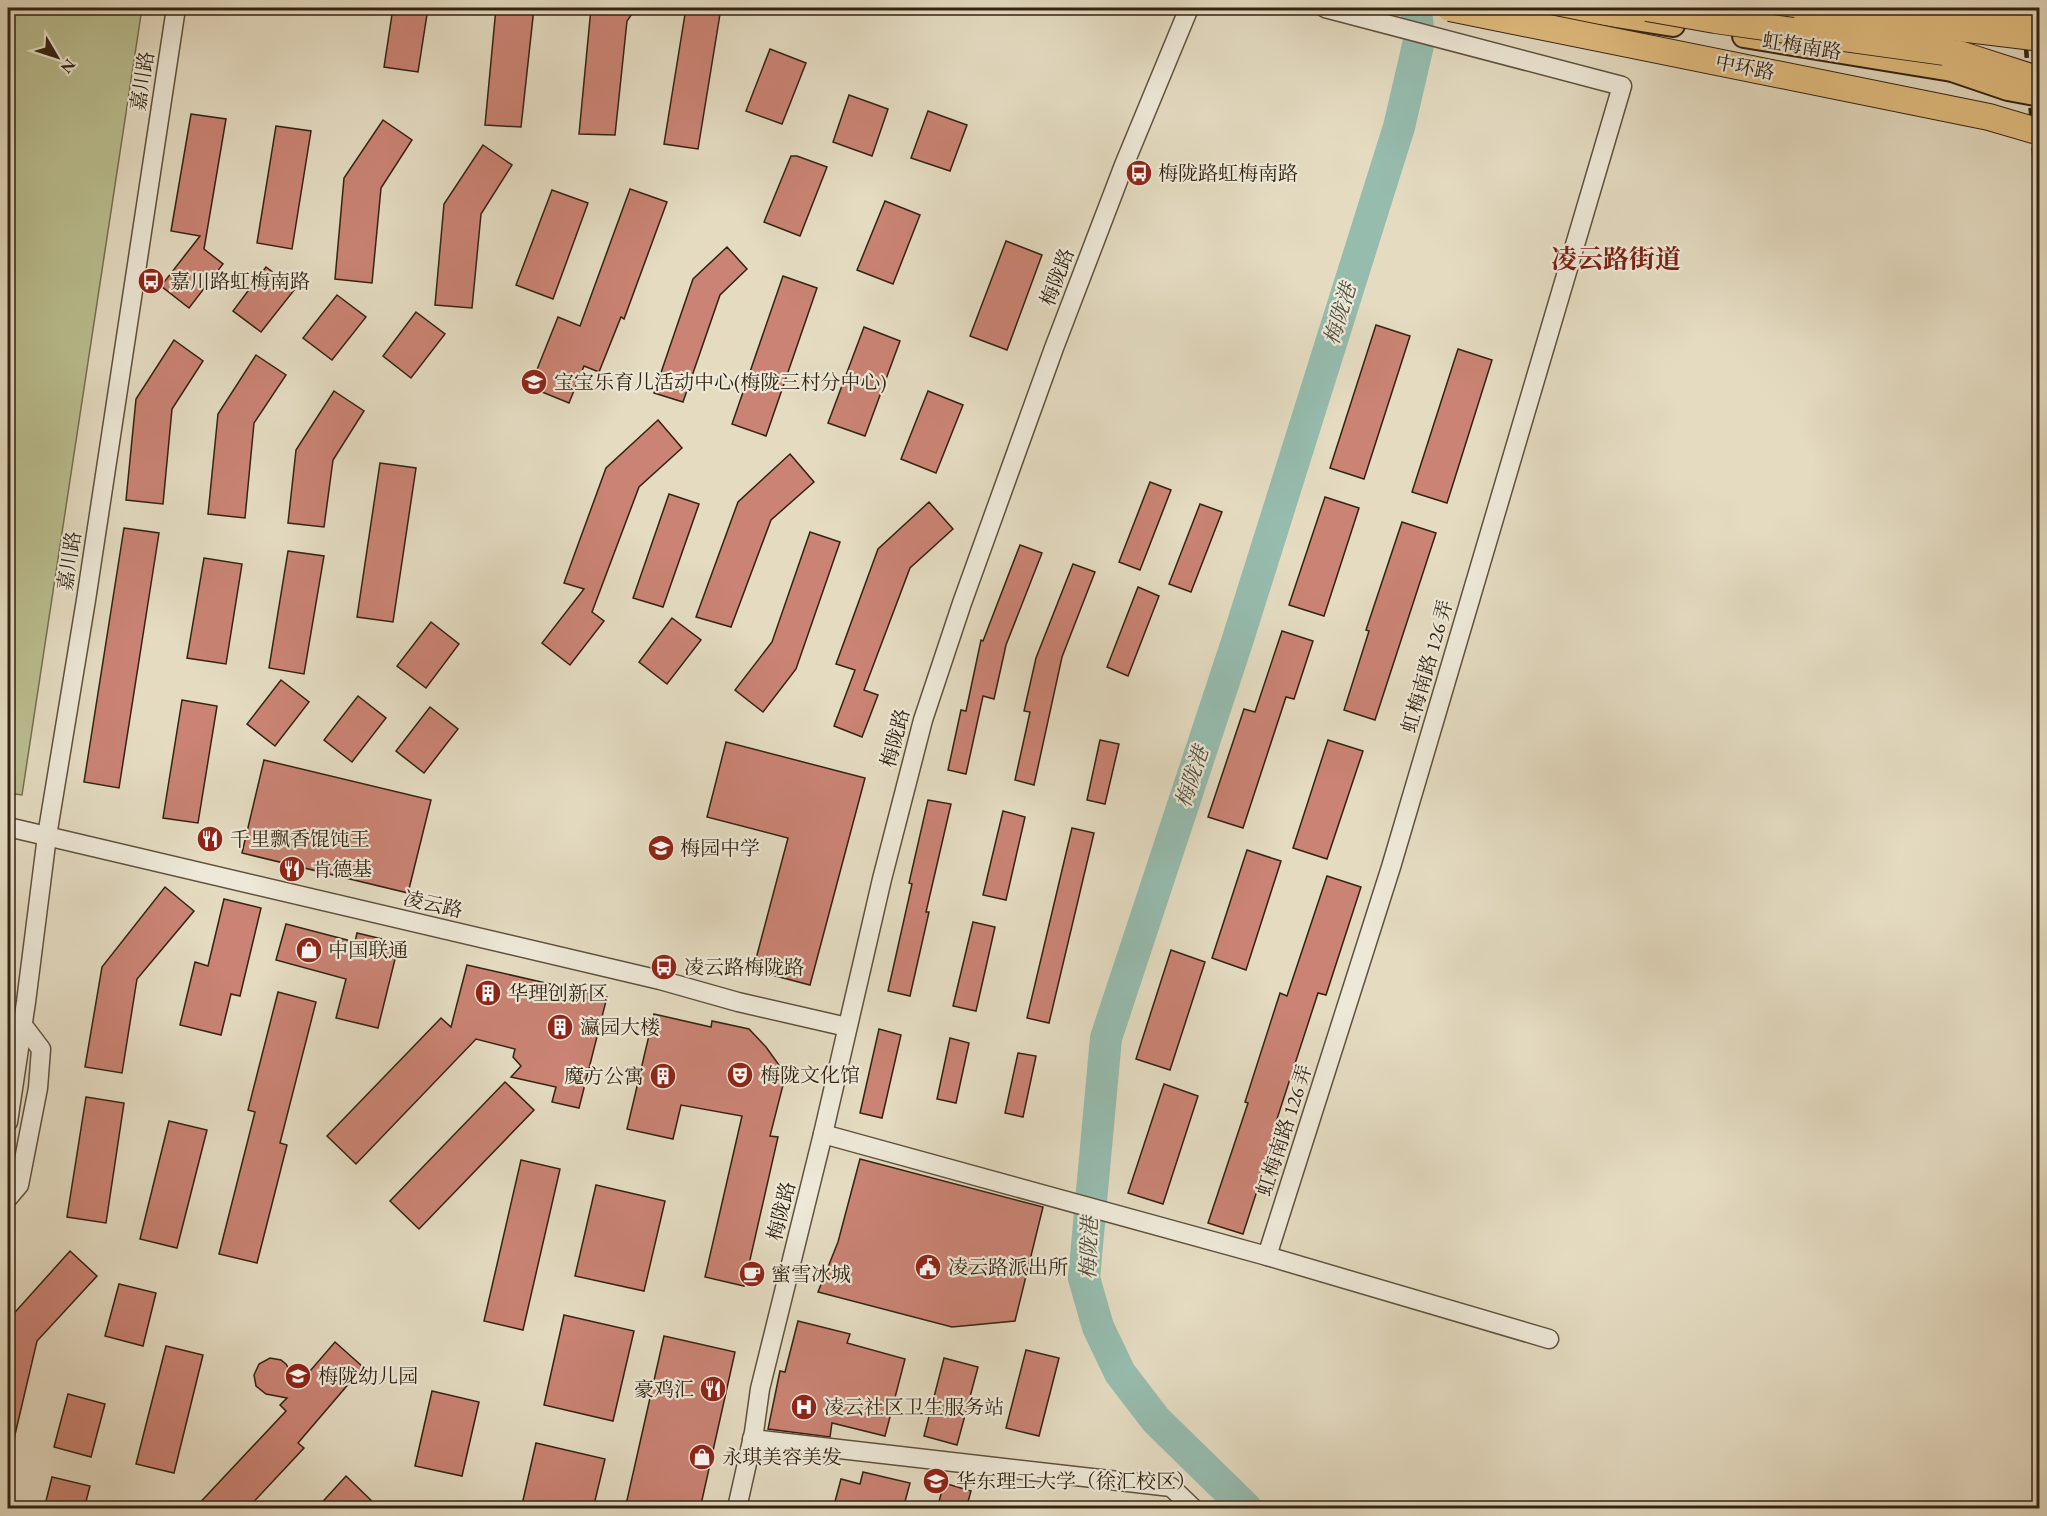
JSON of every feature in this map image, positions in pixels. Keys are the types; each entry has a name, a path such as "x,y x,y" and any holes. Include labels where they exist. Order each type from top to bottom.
{"highway":[{"name":"中环路","path":"1450,8 1989,117 2040,132"},
{"name":"中环路","path":"1647,8 1715,20 1959,54 2040,81"},
{"path":"1715,20 1893,20 2040,38"}],"main road":[{"name":"虹梅南路","path":"1564,8 1952,70 2040,81"},
{"name":"虹梅南路","path":"1770,8 2040,49"},
{"path":"1918,32 1979,17 2040,19"},
{"path":"1952,70 2008,89 2040,95"}],"street":[{"name":"嘉川路","path":"8,1122 47,836 86,600 176,8"},
{"name":"梅陇路","path":"737,1509 760,1389 923,720 958,614 1054,348 1124,165 1189,8"},
{"name":"虹梅南路 126 弄","path":"1267,1256 1391,867 1622,86 1325,8"},
{"name":"凌云路","path":"8,827 660,980 738,1002 847,1027"},
{"path":"8,1198 19,1185 38,1088 41,1049 22,1024"},
{"path":"823,1134 1267,1256 1549,1339"},
{"path":"752,1439 1171,1487 1193,1509"}],"green space":[{"path":"8,8 142,8 22,795 8,793"}],"building":[{"path":"393,8 428,8 418,72 384,67"},
{"path":"496,8 534,8 521,127 485,125"},
{"path":"591,8 636,8 627,21 615,135 579,134"},
{"path":"686,8 721,8 698,149 664,144"},
{"path":"770,49 806,63 782,124 746,111"},
{"path":"849,95 888,109 872,156 833,142"},
{"path":"928,111 967,125 950,171 911,158"},
{"path":"191,114 226,119 204,249 223,264 189,308 161,286 200,236 171,231"},
{"path":"383,120 412,140 381,188 372,283 335,279 344,178"},
{"path":"276,126 311,131 292,249 257,243"},
{"path":"483,145 512,165 481,214 472,308 435,305 444,204"},
{"path":"791,156 827,167 800,236 764,222"},
{"path":"630,189 667,202 624,319 621,317 599,372 584,366 569,403 530,387 558,317 580,326"},
{"path":"552,190 588,203 553,299 516,285"},
{"path":"885,201 920,215 893,284 857,270"},
{"path":"1006,241 1042,255 1007,350 970,336"},
{"path":"727,247 747,269 720,295 683,402 654,393 693,279"},
{"path":"266,267 295,289 261,332 233,311"},
{"path":"783,276 817,288 766,436 732,424"},
{"path":"337,295 366,317 332,360 303,338"},
{"path":"416,312 445,334 411,378 383,356"},
{"path":"1376,325 1410,336 1364,479 1330,468"},
{"path":"864,327 900,341 865,436 828,423"},
{"path":"174,340 203,361 172,409 163,504 126,500 136,399"},
{"path":"1458,349 1492,360 1447,503 1412,492"},
{"path":"256,355 286,375 254,423 245,518 208,514 218,414"},
{"path":"334,391 364,411 333,460 324,527 288,523 296,450"},
{"path":"928,391 963,405 936,473 901,459"},
{"path":"658,420 682,448 639,487 592,612 604,621 570,665 542,643 584,589 564,583 606,468"},
{"path":"790,454 814,482 771,520 731,627 696,617 738,502"},
{"path":"380,463 416,468 393,622 357,617"},
{"path":"1150,482 1171,490 1140,570 1119,562"},
{"path":"669,494 699,504 663,607 633,598"},
{"path":"1325,497 1359,508 1324,616 1289,605"},
{"path":"929,502 953,529 910,568 864,690 878,695 862,737 834,726 855,670 836,664 878,549"},
{"path":"1200,504 1222,512 1191,592 1169,584"},
{"path":"1402,522 1436,533 1375,720 1344,710 1369,631 1366,630"},
{"path":"124,528 159,533 119,788 84,782"},
{"path":"810,532 840,542 796,669 763,712 735,690 772,642"},
{"path":"1020,545 1042,553 1006,645 994,699 983,696 966,774 948,770 961,710 966,711 981,640 983,641"},
{"path":"288,551 324,556 304,674 269,668"},
{"path":"204,558 242,564 226,664 187,658"},
{"path":"1073,564 1095,572 1062,657 1034,785 1015,780 1030,712 1024,711 1036,658"},
{"path":"1138,587 1159,596 1128,676 1107,667"},
{"path":"672,618 701,640 667,684 639,662"},
{"path":"431,622 459,644 426,688 397,666"},
{"path":"1282,631 1313,641 1294,699 1286,697 1243,828 1208,817 1244,709 1255,712"},
{"path":"281,680 309,702 275,746 247,724"},
{"path":"358,696 386,718 352,762 324,740"},
{"path":"182,700 217,706 198,823 163,818"},
{"path":"430,707 458,729 424,773 396,751"},
{"path":"1100,740 1119,744 1105,804 1087,800"},
{"path":"1328,740 1363,751 1327,859 1293,848"},
{"path":"726,742 865,778 810,985 753,970 788,838 707,817"},
{"path":"264,760 431,800 408,893 242,853"},
{"path":"928,800 951,804 926,912 929,912 910,996 888,991"},
{"path":"1003,811 1025,817 1006,900 983,895"},
{"path":"1072,828 1094,833 1049,1023 1027,1018"},
{"path":"1247,850 1281,861 1246,970 1212,958"},
{"path":"1327,876 1361,887 1326,995 1318,993 1275,1125 1278,1126 1243,1234 1208,1223 1248,1103 1245,1102 1280,993 1287,996"},
{"path":"165,887 194,911 137,979 122,1073 85,1067 102,967"},
{"path":"224,899 261,908 240,996 231,994 221,1035 180,1025 195,962 208,966"},
{"path":"973,922 995,927 976,1011 953,1006"},
{"path":"286,924 355,942 357,933 399,943 378,1028 336,1018 346,979 276,960"},
{"path":"1171,950 1205,962 1170,1070 1136,1059"},
{"path":"467,965 607,997 579,1108 552,1102 556,1087 511,1077 521,1066 513,1057 515,1049 476,1039 356,1164 327,1136 441,1018 451,1027"},
{"path":"278,992 316,1002 280,1143 287,1145 257,1263 219,1254 255,1112 248,1110"},
{"path":"654,1014 711,1027 712,1021 749,1029 779,1065 783,1085 770,1136 778,1137 744,1286 705,1277 742,1116 681,1105 673,1139 627,1129"},
{"path":"879,1029 901,1035 882,1118 860,1113"},
{"path":"950,1038 969,1043 956,1103 937,1099"},
{"path":"1018,1053 1036,1056 1023,1117 1005,1113"},
{"path":"505,1082 534,1110 419,1229 390,1201"},
{"path":"1164,1084 1198,1096 1163,1204 1128,1193"},
{"path":"86,1097 124,1103 106,1223 67,1217"},
{"path":"169,1121 207,1130 177,1248 140,1239"},
{"name":"凌云路派出所","path":"860,1159 1043,1207 1015,1321 952,1327 818,1292 838,1242"},
{"path":"521,1160 560,1169 523,1330 484,1321"},
{"path":"596,1185 665,1201 644,1291 575,1276"},
{"path":"70,1251 97,1276 37,1341 13,1443 8,1442 8,1320"},
{"path":"119,1284 156,1293 143,1346 105,1336"},
{"path":"564,1315 634,1331 613,1421 544,1405"},
{"path":"798,1321 850,1334 847,1343 905,1359 885,1436 832,1423 830,1437 768,1429 780,1371 785,1372"},
{"path":"664,1336 735,1352 700,1509 625,1509"},
{"path":"335,1342 363,1367 298,1443 304,1448 247,1509 194,1509 286,1411 280,1405 287,1398 266,1394 256,1386 254,1375 259,1364 270,1358 281,1360 286,1364 298,1385"},
{"path":"166,1346 203,1355 174,1473 136,1464"},
{"path":"1026,1350 1059,1358 1039,1436 1006,1428"},
{"path":"944,1358 978,1367 957,1445 924,1436"},
{"path":"432,1391 479,1402 462,1476 415,1466"},
{"path":"68,1394 105,1404 91,1457 54,1447"},
{"path":"536,1443 605,1459 593,1509 521,1509"},
{"path":"863,1472 910,1483 903,1509 833,1509 841,1479 860,1484"},
{"path":"346,1476 380,1509 316,1509"},
{"path":"52,1477 90,1486 84,1509 44,1509"},
{"path":"944,1483 971,1491 966,1509 937,1509"}],"waterway":[{"name":"梅陇港","path":"1246,1508 1156,1420 1120,1373 1098,1327 1084,1278 1106,1038 1237,642 1399,127 1419,41 1416,8"}],"railway":[{"path":"2023,8 2040,232"}],"place":[{"name":"梅陇路虹梅南路","path":"1139,173"},
{"name":"嘉川路虹梅南路","path":"151,281"},
{"name":"宝宝乐育儿活动中心(梅陇三村分中心)","path":"534,382"},
{"name":"千里飘香馄饨王","path":"210,839"},
{"name":"梅园中学","path":"661,848"},
{"name":"肯德基","path":"292,869"},
{"name":"中国联通","path":"309,950"},
{"name":"凌云路梅陇路","path":"664,967"},
{"name":"华理创新区","path":"488,993"},
{"name":"瀛园大楼","path":"560,1027"},
{"name":"梅陇文化馆","path":"740,1075"},
{"name":"魔方公寓","path":"663,1076"},
{"name":"凌云路派出所","path":"928,1267"},
{"name":"蜜雪冰城","path":"752,1274"},
{"name":"梅陇幼儿园","path":"298,1376"},
{"name":"豪鸡汇","path":"713,1389"},
{"name":"凌云社区卫生服务站","path":"804,1407"},
{"name":"永琪美容美发","path":"702,1457"},
{"name":"华东理工大学（徐汇校区）","path":"936,1481"}],"district":[{"name":"凌云路街道","path":"1616,259"}]}
